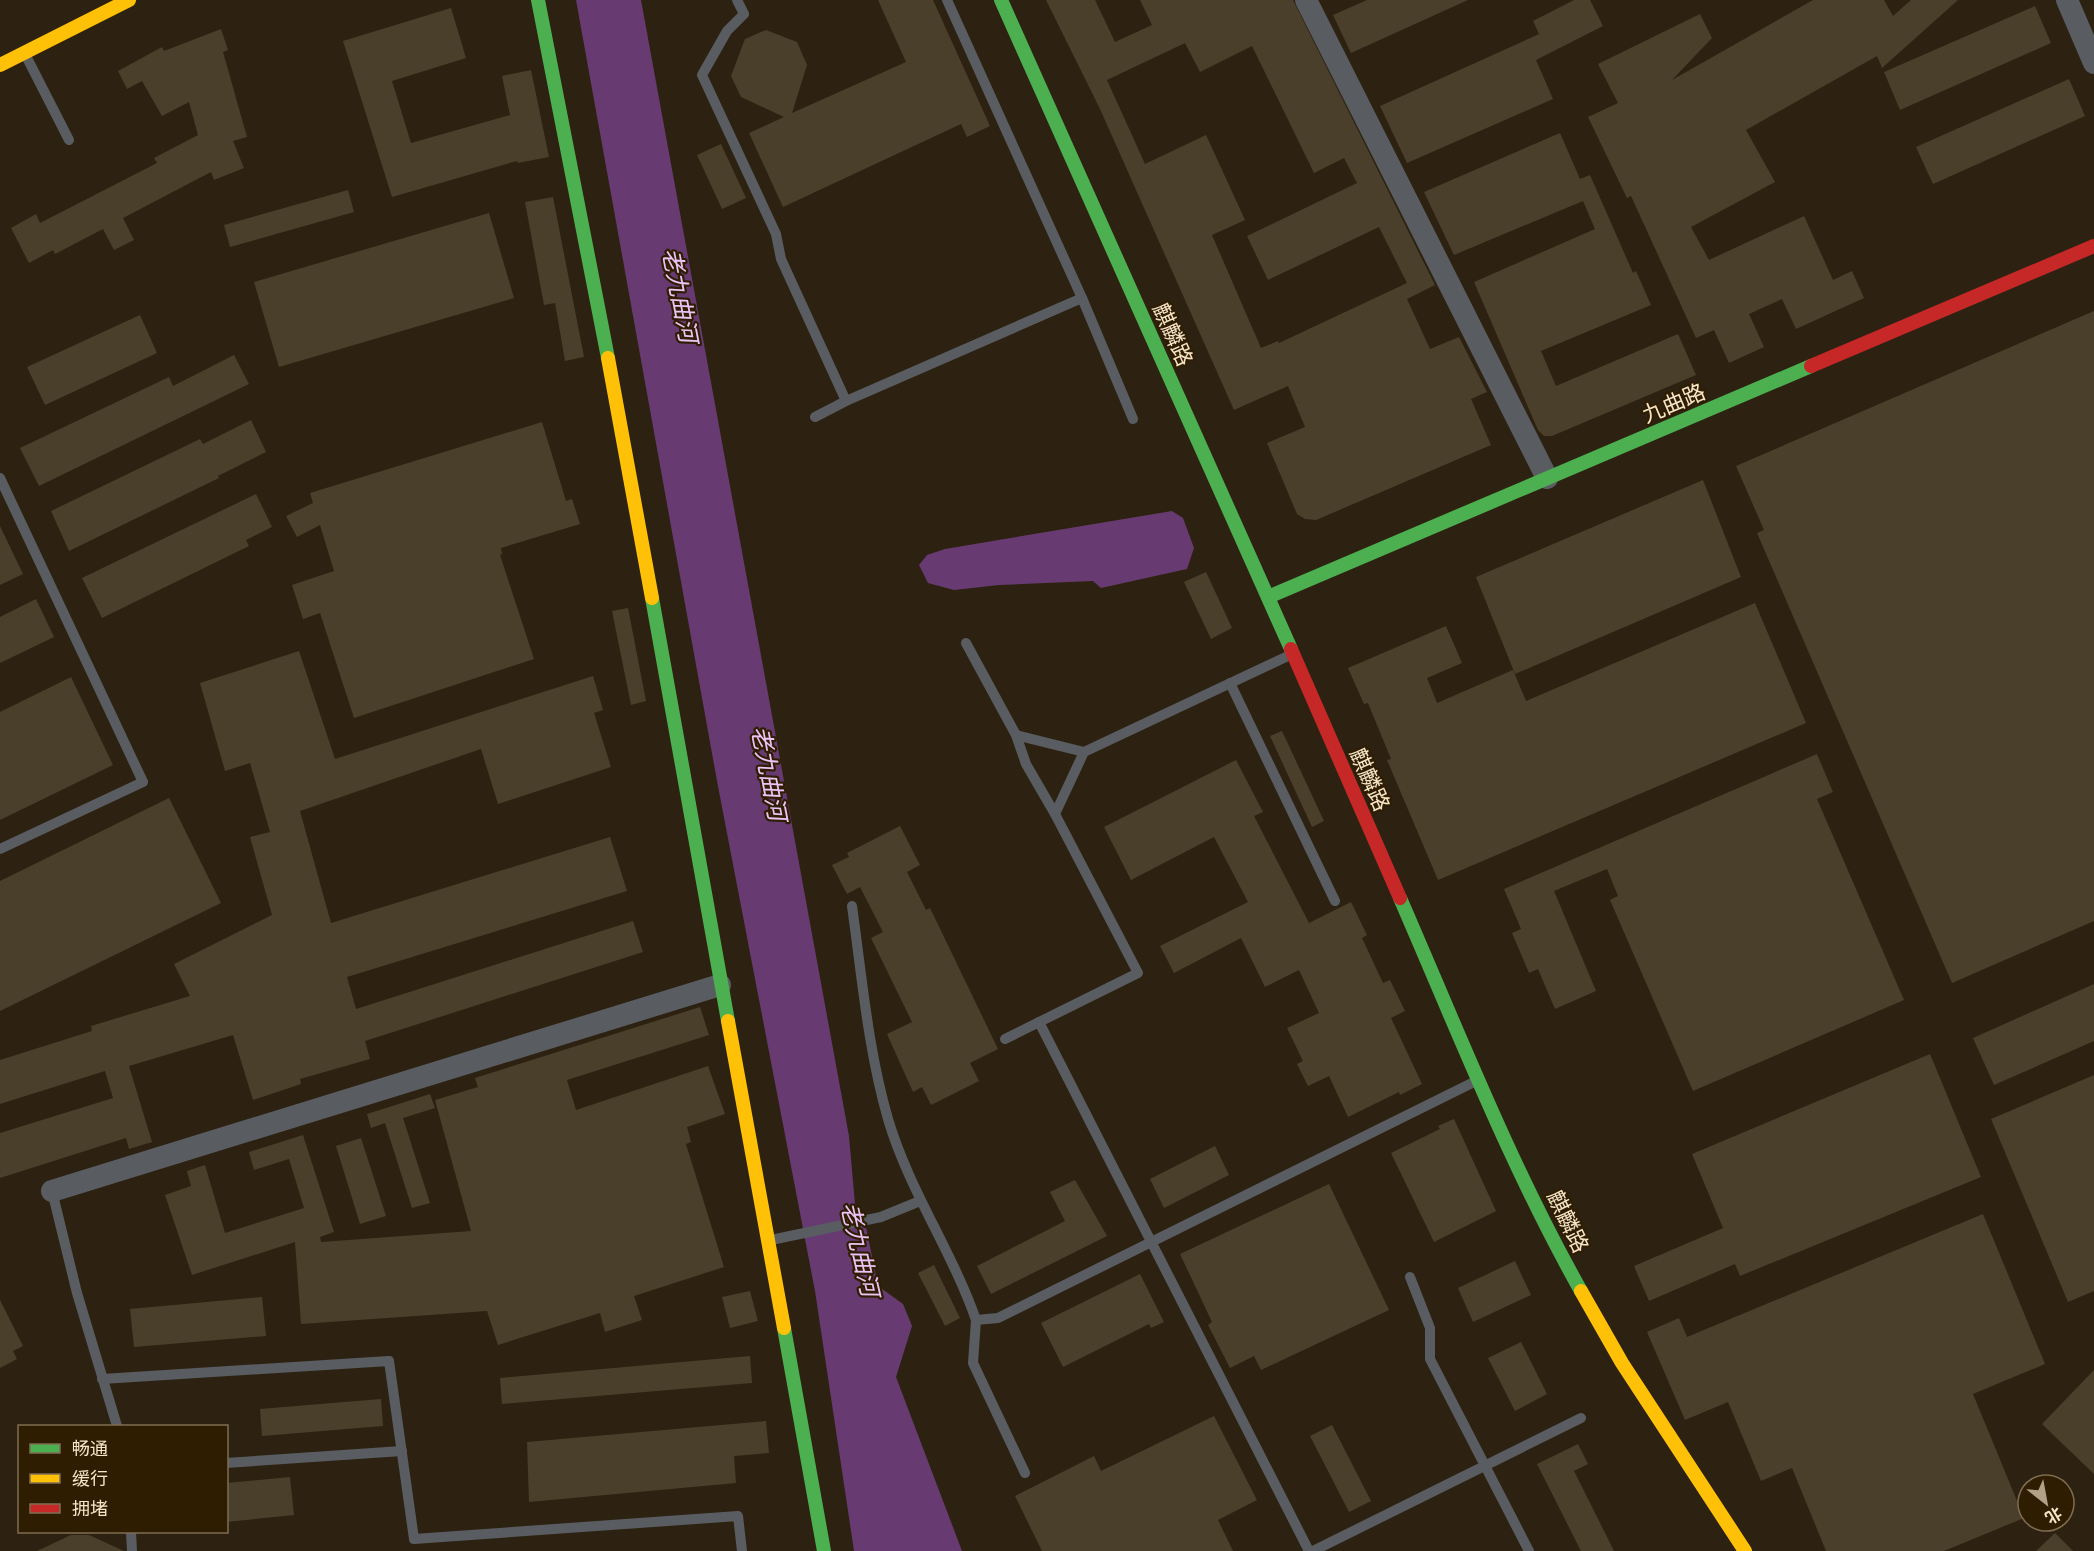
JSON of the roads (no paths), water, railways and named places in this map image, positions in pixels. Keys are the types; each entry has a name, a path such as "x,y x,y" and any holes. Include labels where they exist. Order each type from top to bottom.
{"street":[{"path":"0,65 129,0"},
{"path":"538,0 621,426 720,985 824,1551"},
{"name":"麒麟路","path":"1001,0 1293,653 1479,1080 1562,1257 1605,1334 1745,1551"},
{"path":"1306,0 1547,478"},
{"path":"2067,0 2094,63"},
{"name":"九曲路","path":"1268,597 2094,246"},
{"path":"52,1191 720,985"}],"lane":[{"path":"737,0 744,14 727,31 702,75 776,234 781,259 846,401"},
{"path":"947,0 1082,298 1133,419"},
{"path":"25,54 69,140"},
{"path":"815,417 846,401 1082,298"},
{"path":"0,478 143,782 0,849"},
{"path":"966,643 1016,735 1026,764 1055,814 1138,973 1005,1039"},
{"path":"1016,735 1084,752 1293,653"},
{"path":"1230,683 1335,901"},
{"path":"1055,814 1084,752"},
{"path":"852,906 868,1025 888,1119 920,1201 968,1297 976,1320 973,1363 1025,1473"},
{"path":"1039,1022 1311,1551 1581,1418"},
{"path":"976,1320 998,1318 1479,1080"},
{"path":"52,1191 102,1379 117,1425"},
{"path":"768,1240 881,1218 920,1201"},
{"path":"1410,1277 1430,1328 1430,1359 1529,1551"},
{"path":"102,1379 389,1361 414,1539 738,1516 742,1551"},
{"path":"228,1463 402,1451"},
{"path":"131,1533 132,1551"}],"water":[{"name":"老九曲河","path":"576,0 641,0 849,1136 855,1204 866,1227 878,1286 903,1304 912,1326 896,1377 962,1551 854,1551 815,1291 717,781"},
{"path":"1172,511 1183,518 1194,548 1187,569 1101,588 1093,581 999,585 954,590 928,583 919,565 927,555 945,549"}]}
